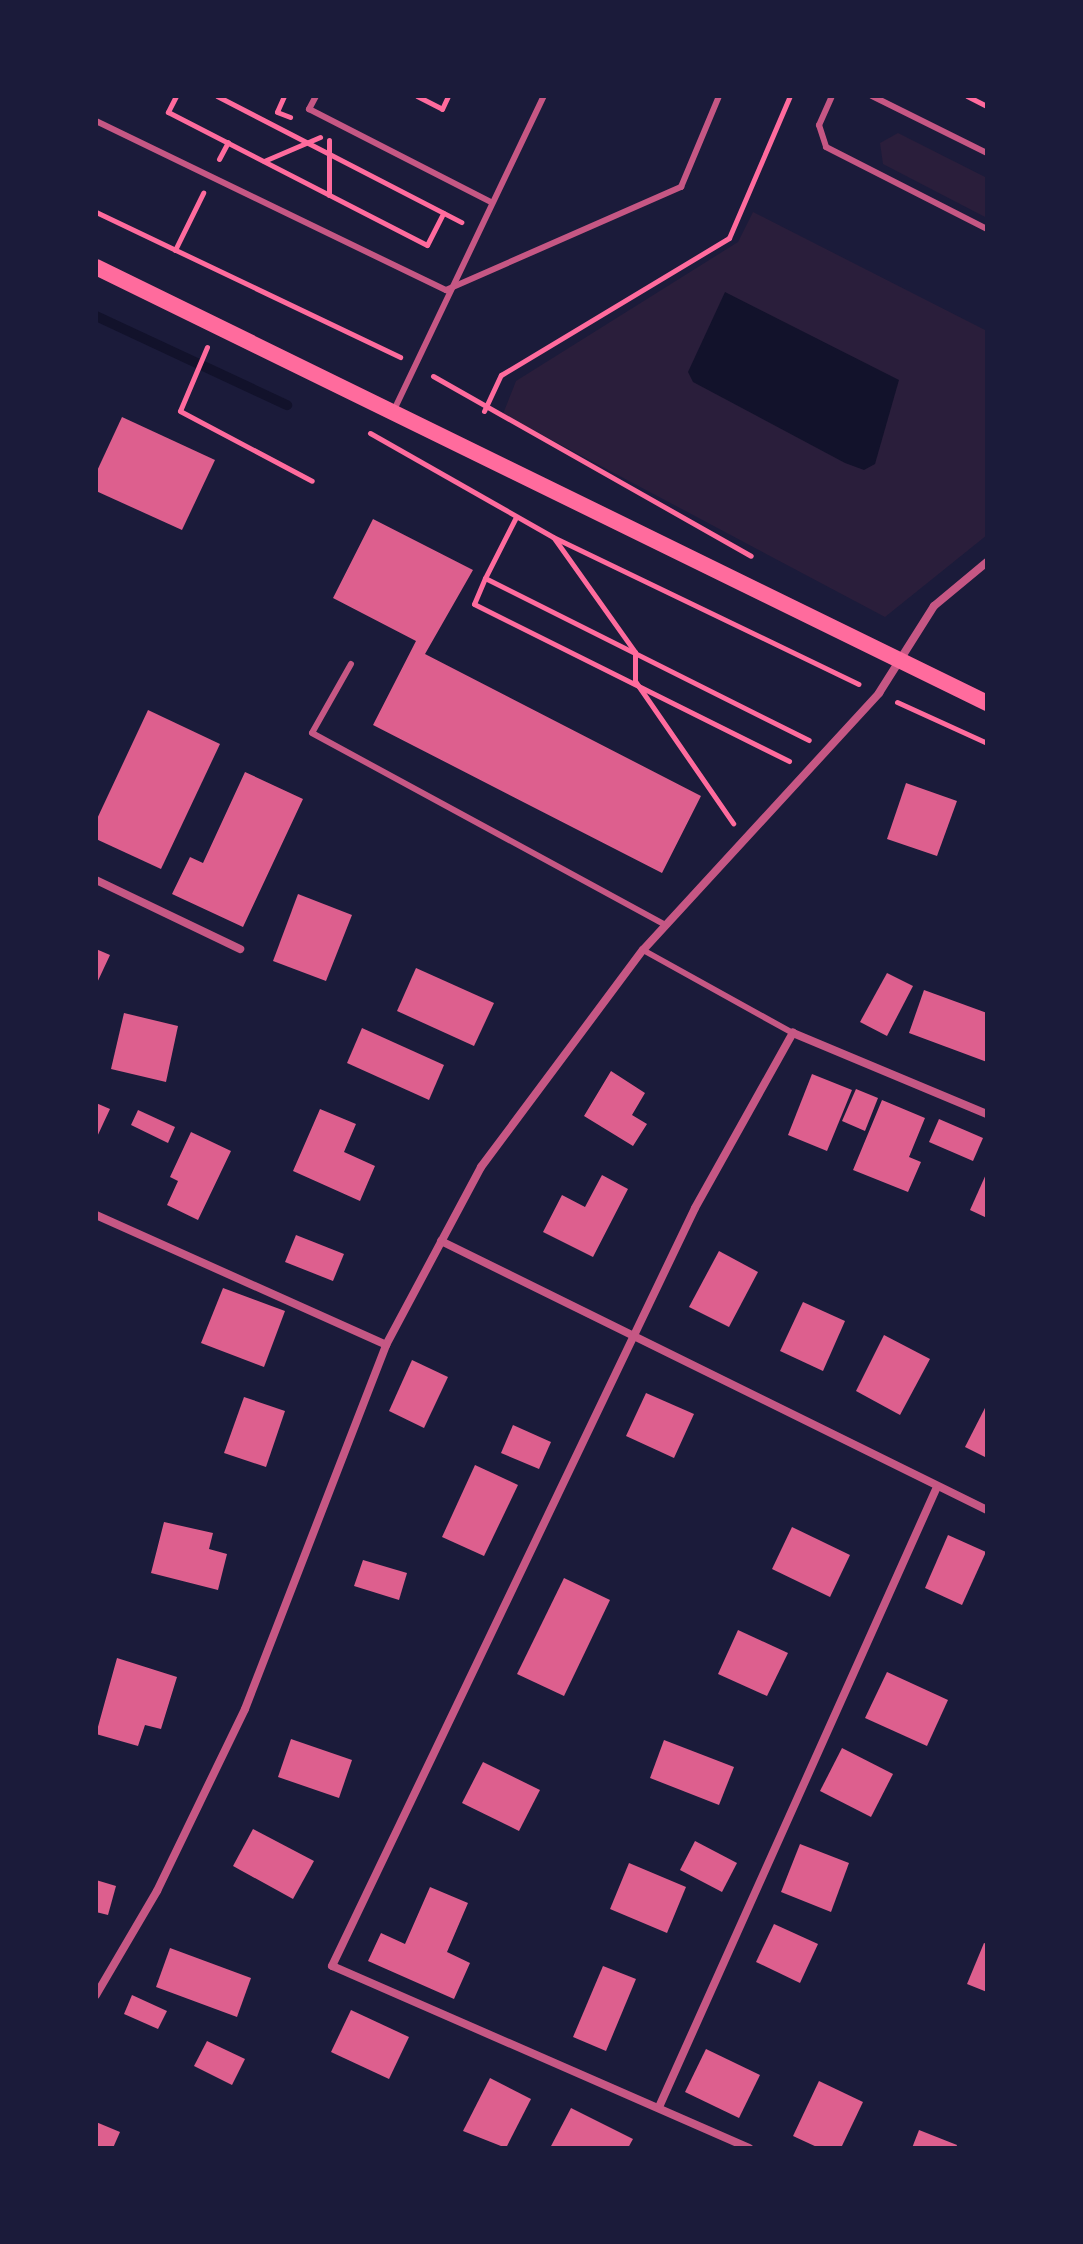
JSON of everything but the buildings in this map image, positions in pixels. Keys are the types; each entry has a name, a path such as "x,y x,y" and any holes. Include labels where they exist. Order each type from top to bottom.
{"main road":[{"path":"96,267 391,416 987,703"}],"street":[{"path":"96,1995 157,1891 245,1709 386,1345 441,1241 526,1100 643,950 879,693 934,606 987,562"},
{"path":"96,880 240,949"},
{"path":"749,2148 332,1966 695,1208 793,1033 987,1114"},
{"path":"96,1215 386,1345"},
{"path":"441,1241 987,1510"},
{"path":"659,2107 937,1487"}],"lane":[{"path":"316,96 309,109 491,202"},
{"path":"391,416 446,290 544,96"},
{"path":"96,121 446,290 681,187 719,96"},
{"path":"832,96 819,125 826,147 987,229"},
{"path":"872,96 987,153"},
{"path":"351,664 312,733 666,925"},
{"path":"643,950 793,1033"}],"path":[{"path":"176,96 168,112 427,245 443,213"},
{"path":"217,96 476,230"},
{"path":"417,96 442,109 448,96"},
{"path":"484,411 501,375 729,238 790,96"},
{"path":"967,96 987,106"},
{"path":"264,161 329,134 329,195"},
{"path":"96,212 414,364 484,411 757,559"},
{"path":"204,354 180,411 312,481"},
{"path":"449,481 553,537 987,743"},
{"path":"516,517 474,604 635,681 808,771"},
{"path":"553,537 635,652 635,681 744,839"},
{"path":"485,578 829,750"}],"shaded area":[{"path":"898,133 987,178 987,218 883,164 880,143"},
{"path":"753,212 987,331 987,535 885,617 503,414 516,381 738,242"},
{"path":"725,292 899,380 875,464 864,470 845,463 693,382 688,372"}],"waterway":[{"path":"96,316 287,405"}]}
